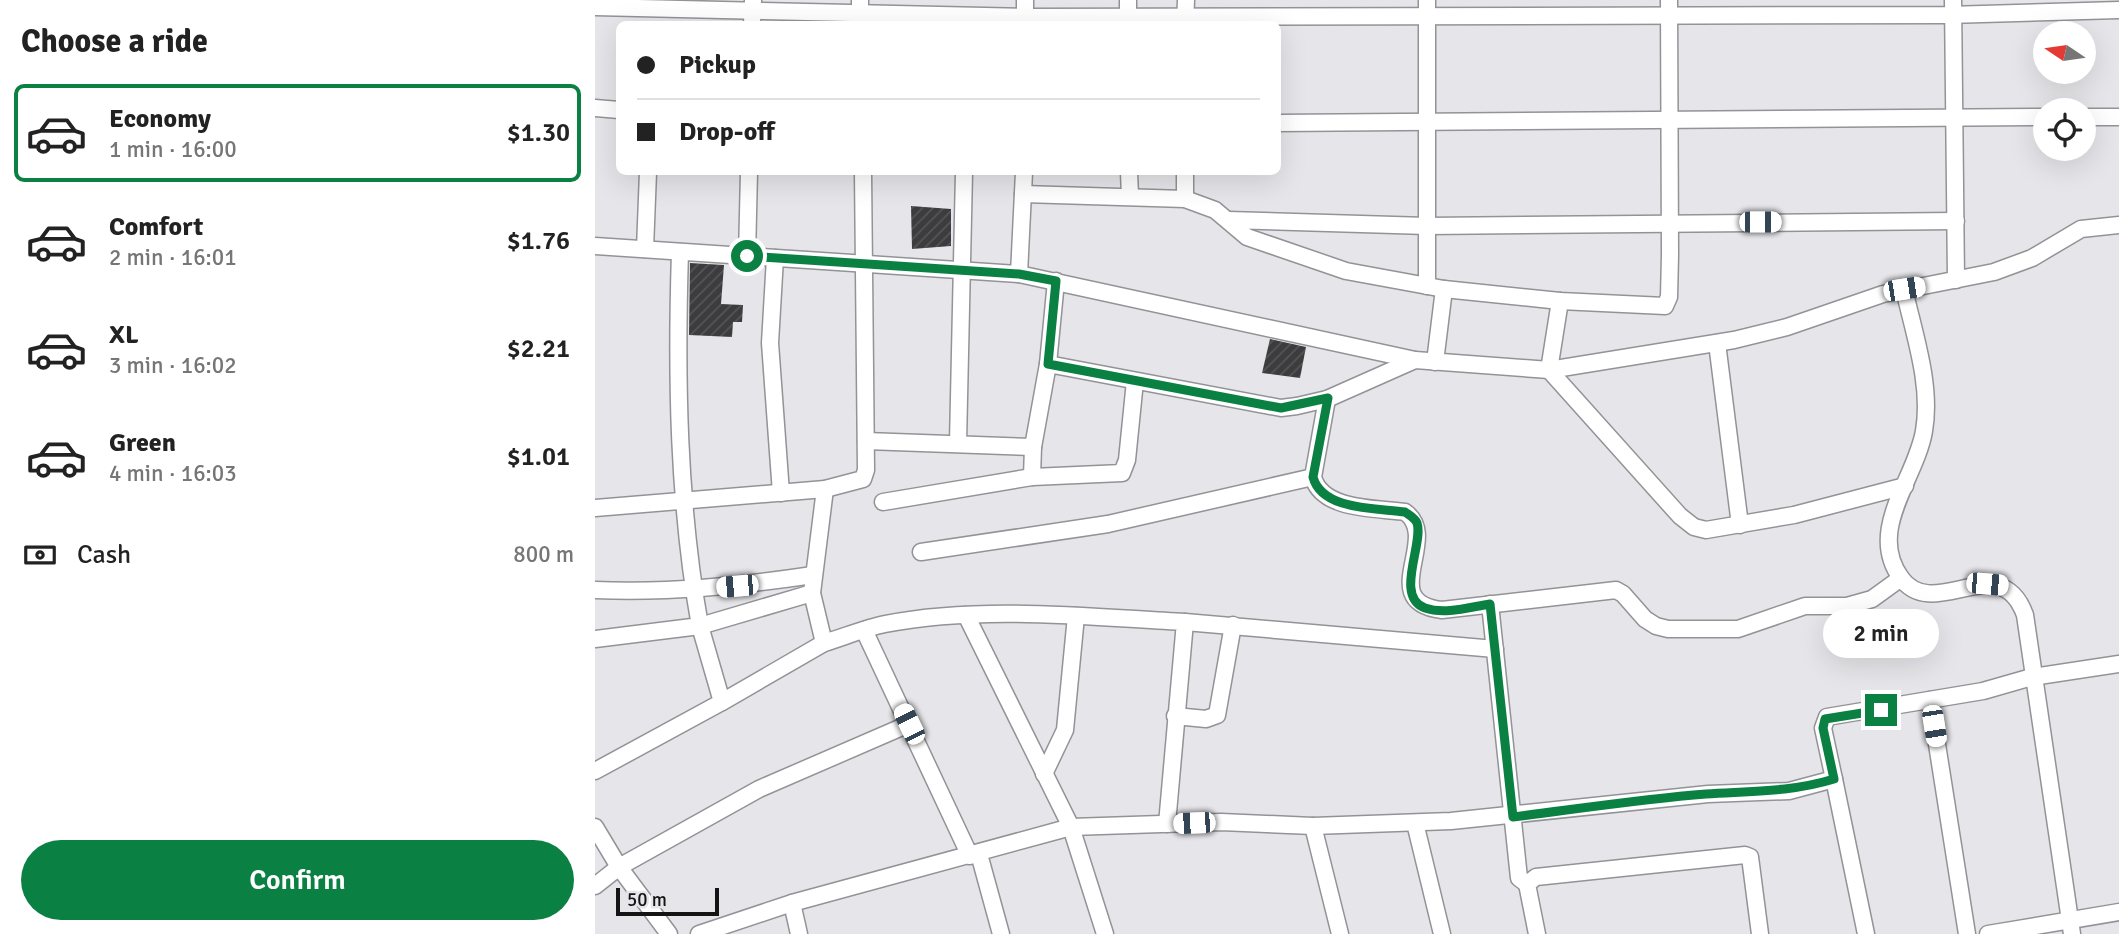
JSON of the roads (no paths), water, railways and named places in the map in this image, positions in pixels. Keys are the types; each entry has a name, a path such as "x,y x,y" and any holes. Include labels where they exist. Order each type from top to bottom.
{"street":[{"path":"1025,0 1025,21"},
{"path":"1185,21 1186,0"},
{"path":"1427,0 1427,286"},
{"path":"595,7 654,3 753,11 967,14 1025,21 1128,14 1185,21 1426,18 1669,8 2119,10"},
{"path":"653,21 654,3"},
{"path":"1023,194 1185,199 1208,206 1247,237 1346,271 1444,289 1559,301 1665,306 1669,297 1671,222 1669,8"},
{"path":"1953,8 1957,280"},
{"path":"595,108 616,110"},
{"path":"1281,123 2033,117"},
{"path":"2096,117 2119,117"},
{"path":"645,249 648,175"},
{"path":"747,256 749,175"},
{"path":"595,508 825,489 863,479 866,441 863,175"},
{"path":"958,443 964,175"},
{"path":"1019,274 1024,175"},
{"path":"1129,175 1130,196"},
{"path":"1185,175 1185,199"},
{"path":"1228,220 1427,226 1671,222 1862,224 1956,221"},
{"path":"595,246 1019,274 1415,360 1549,370 1717,343 1787,327 1904,289 1994,272 2032,258 2081,229 2119,225"},
{"path":"680,252 676,368 693,590 700,626 722,702"},
{"path":"775,258 770,343 781,493"},
{"path":"1033,477 1033,447 1048,364 1056,281"},
{"path":"1436,362 1444,289"},
{"path":"1904,289 1926,405 1924,432 1905,486 1892,513 1889,533 1891,554 1901,578 1923,592 1936,593 1987,584 2011,590 2019,598 2025,615 2070,927"},
{"path":"1549,370 1559,301"},
{"path":"1717,343 1740,525"},
{"path":"1048,364 1281,408 1328,398 1415,360"},
{"path":"1549,370 1680,516 1694,527 1706,530 1794,515 1905,486"},
{"path":"883,502 1033,477 1122,473 1127,460 1135,381"},
{"path":"1328,398 1313,477 1323,494 1336,501 1405,512 1413,517 1417,522 1418,538 1412,588 1413,598 1420,605 1442,610 1616,590 1623,594 1638,614 1655,626 1668,629 1738,629 1805,606 1847,606 1860,603 1872,599 1901,578"},
{"path":"866,441 1033,447"},
{"path":"921,552 1108,524 1260,492 1313,477"},
{"path":"824,643 812,593 825,489"},
{"path":"595,590 693,590 813,575"},
{"path":"595,639 700,626 812,593"},
{"path":"1490,604 1513,817 1512,837 1519,877 1527,884 1537,934"},
{"path":"595,771 824,643 888,623 966,615 1076,617 1233,625 1495,649"},
{"path":"966,615 1071,827 1105,934"},
{"path":"1044,774 1065,730 1076,617"},
{"path":"1167,824 1185,622"},
{"path":"1175,716 1206,719 1217,715 1233,625"},
{"path":"864,631 974,855 1001,934"},
{"path":"1866,934 1823,728 1825,719 1983,691 2032,677 2119,664"},
{"path":"1930,700 1967,934"},
{"path":"595,886 619,867 759,789 909,724"},
{"path":"699,934 792,903 1071,827 1221,822 1313,826 1513,817 1707,794 1789,791 1834,779"},
{"path":"1415,823 1442,934"},
{"path":"1313,826 1340,934"},
{"path":"595,827 619,867 669,934"},
{"path":"1527,884 1537,877 1585,870 1745,855 1750,857 1760,934"},
{"path":"792,903 799,934"},
{"path":"1988,934 2070,927 2119,912"}]}
